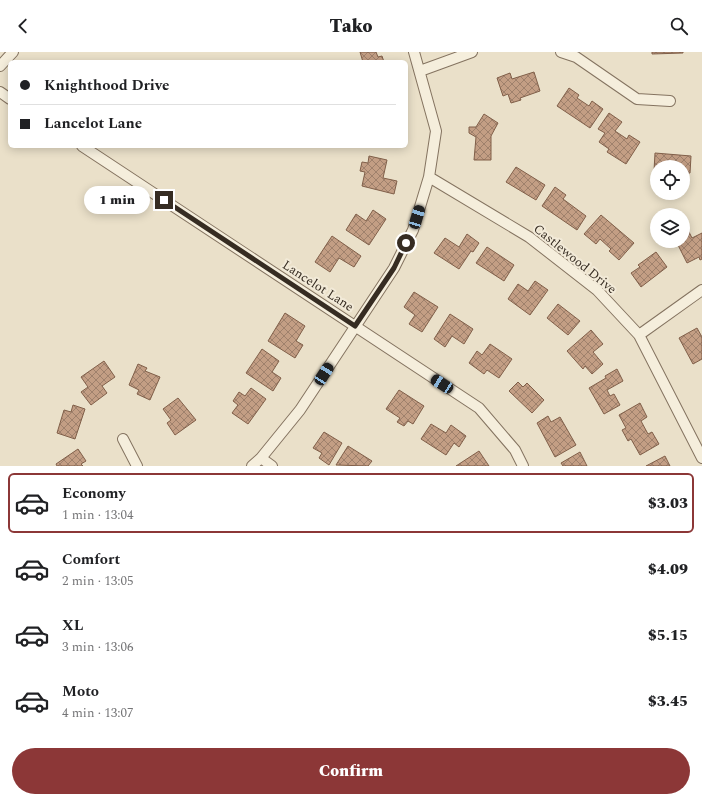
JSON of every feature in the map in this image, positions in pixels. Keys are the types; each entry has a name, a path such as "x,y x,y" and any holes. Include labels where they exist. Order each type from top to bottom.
{"street":[{"path":"0,66 13,52"},
{"path":"252,466 300,410 394,268 413,230 429,177 436,131 414,52"},
{"path":"420,71 472,52"},
{"path":"561,52 576,57 637,100 670,101"},
{"name":"Lancelot Lane","path":"85,148 479,408 515,450 523,466"},
{"name":"Castlewood Drive","path":"429,177 528,236 596,290 640,335 702,458"},
{"path":"640,335 702,290"},
{"path":"123,439 137,466"},
{"path":"260,458 272,466"}],"building":[{"path":"360,52 376,52 378,57 382,56 383,60 362,60"},
{"path":"652,52 683,52 683,53 652,54"},
{"path":"534,72 540,91 511,103 508,94 503,96 497,78 510,73 512,79"},
{"path":"569,88 579,95 577,98 589,106 592,101 603,109 590,128 557,106"},
{"path":"609,113 622,122 615,131 627,139 629,135 640,142 626,164 607,152 609,149 599,142 605,133 598,129"},
{"path":"484,114 498,123 491,136 491,160 474,160 476,137 469,133 469,127 476,127"},
{"path":"655,153 691,156 690,173 690,160 655,160"},
{"path":"369,156 387,160 383,178 397,181 394,194 362,186 365,172 360,171 362,162 368,163"},
{"path":"516,167 545,185 536,200 506,182"},
{"path":"555,187 566,195 563,199 586,216 577,230 542,206"},
{"path":"373,210 386,219 369,245 346,230 356,214 366,221"},
{"path":"601,215 634,243 619,260 609,251 611,249 600,239 596,244 584,234"},
{"path":"702,233 702,259 700,260 699,257 687,263 680,248 690,248 690,234 692,238"},
{"path":"467,234 479,243 473,252 471,251 459,269 434,253 445,238 459,247"},
{"path":"332,236 361,256 354,267 339,258 330,272 315,262"},
{"path":"487,247 514,265 504,281 476,263"},
{"path":"656,252 667,267 641,287 631,273 640,267 638,265"},
{"path":"535,281 548,290 530,315 508,299 518,284 528,291"},
{"path":"414,292 438,307 422,332 409,324 415,315 404,307"},
{"path":"558,304 580,321 568,335 547,318"},
{"path":"285,313 305,326 296,341 303,345 295,358 268,341"},
{"path":"450,314 473,329 464,344 452,336 445,347 434,339"},
{"path":"697,328 702,337 702,359 693,364 679,338"},
{"path":"591,330 603,344 593,352 603,364 592,374 585,366 583,369 567,351"},
{"path":"490,344 512,359 499,378 487,370 484,374 469,363 477,351 482,355"},
{"path":"262,349 279,361 272,372 281,378 273,391 246,373"},
{"path":"104,361 115,377 102,386 107,393 91,405 81,392 88,387 81,377"},
{"path":"138,364 147,368 145,371 160,377 150,400 137,394 139,390 129,385"},
{"path":"617,369 623,381 607,390 610,396 614,394 620,405 604,414 589,388 606,378 605,376"},
{"path":"518,382 523,387 527,383 544,400 532,413 509,391"},
{"path":"251,388 266,399 248,424 232,413 238,405 233,401 239,392 245,396"},
{"path":"399,390 424,406 413,424 408,421 404,426 397,422 400,418 386,409"},
{"path":"178,398 196,420 175,435 167,423 171,420 163,409"},
{"path":"640,403 647,417 641,421 648,434 652,432 659,444 640,455 631,439 628,441 622,430 626,428 619,415"},
{"path":"73,405 85,409 75,439 57,433 64,410 71,412"},
{"path":"548,416 551,422 560,417 576,445 555,457 537,423"},
{"path":"431,424 446,433 451,425 466,436 459,447 454,443 446,455 421,439"},
{"path":"324,432 342,443 329,465 319,458 322,453 313,448"},
{"path":"348,446 372,461 368,466 336,465"},
{"path":"78,449 86,461 81,464 83,466 57,466 56,464"},
{"path":"479,451 489,466 456,466"},
{"path":"580,452 587,466 563,466 561,463"},
{"path":"665,456 670,466 646,466"}],"route":[{"path":"164,200 355,326 394,268 406,243"}]}
